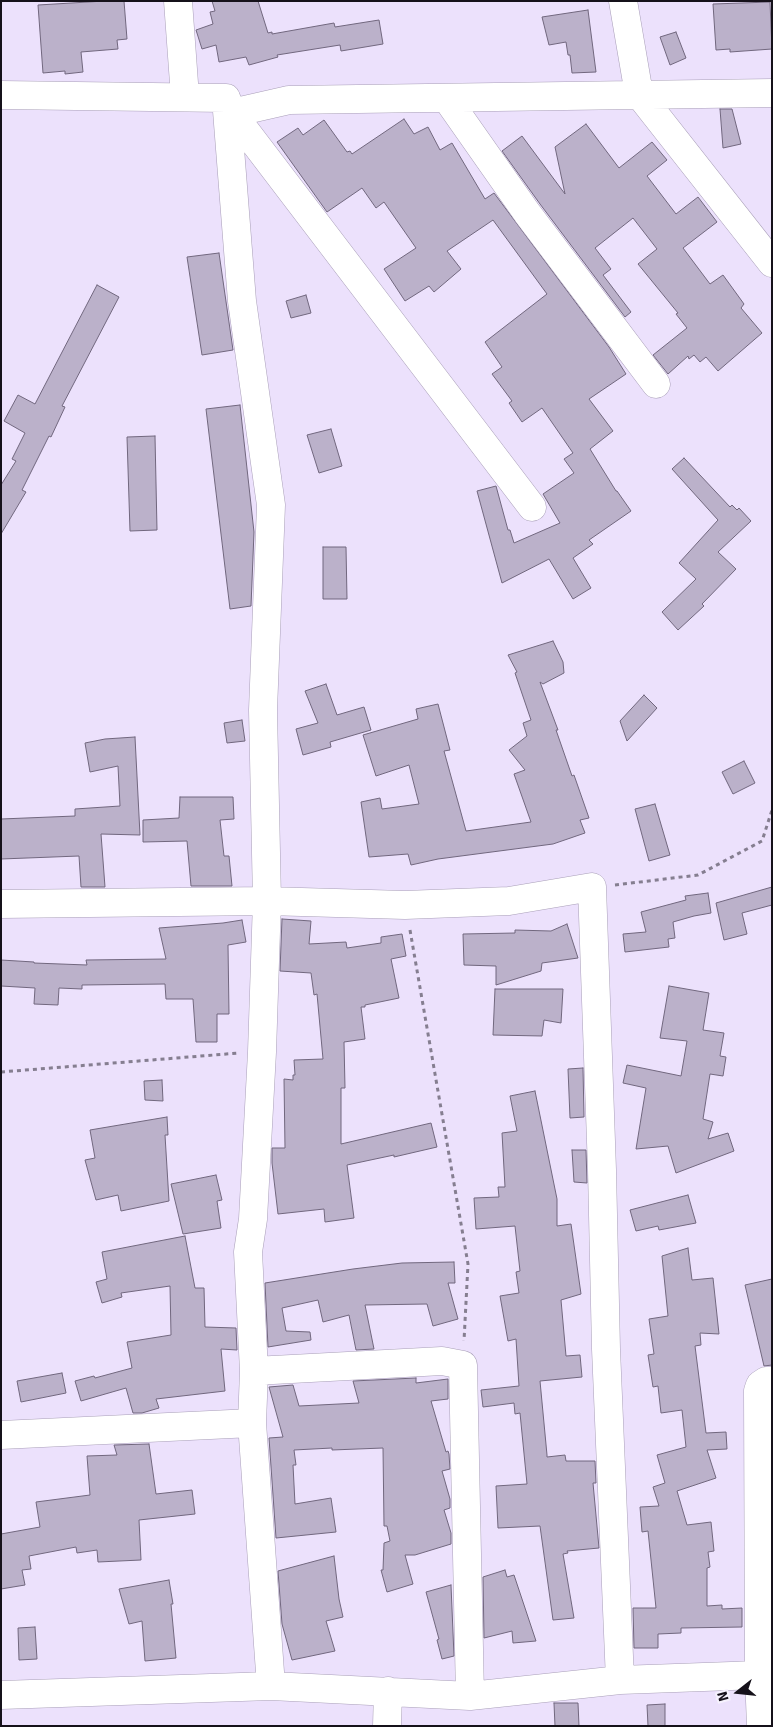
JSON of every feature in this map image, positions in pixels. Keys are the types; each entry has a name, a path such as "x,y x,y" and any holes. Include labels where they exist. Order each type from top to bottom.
{"street":[{"path":"178,1 185,97"},
{"path":"623,1 640,94 772,263"},
{"path":"1,96 185,97 229,105 289,100 772,93"},
{"path":"447,99 527,213 656,384"},
{"path":"229,105 532,507"},
{"path":"229,105 242,301 271,505 263,710 267,901 262,1052 253,1220 248,1252 254,1371 252,1423 272,1686"},
{"path":"1,904 267,901 405,905 509,901 592,887 606,1349 620,1680"},
{"path":"254,1371 442,1361 463,1365 470,1696"},
{"path":"761,1726 759,1675 766,1566 758,1392 760,1385 766,1381 772,1381"},
{"path":"1,1435 252,1423"},
{"path":"1,1695 272,1686 470,1696 620,1680 759,1675"},
{"path":"387,1726 388,1691"}],"path":[{"path":"592,887 698,875 762,841 772,810"},
{"path":"405,905 468,1264 463,1365"},
{"path":"1,1072 262,1052"}],"building":[{"path":"124,1 127,39 117,40 118,49 81,52 83,72 65,74 65,71 43,73 38,5"},
{"path":"212,1 258,1 268,33 272,32 272,34 334,23 335,27 379,20 383,44 341,51 340,45 277,55 278,57 249,65 246,57 219,62 216,45 202,49 196,30 213,24 210,12 215,11"},
{"path":"770,2 772,49 730,52 730,49 716,50 713,4"},
{"path":"588,10 596,72 572,73 566,42 549,45 542,17"},
{"path":"676,32 686,58 670,65 660,37"},
{"path":"720,109 732,109 741,144 723,148"},
{"path":"404,119 414,134 428,127 440,150 452,143 485,199 494,193 609,347 626,374 589,399 613,431 590,449 631,511 589,540 593,544 573,558 591,588 573,599 549,559 502,583 477,491 496,486 508,530 510,530 514,543 560,523 543,494 574,473 564,459 573,453 542,408 522,422 509,403 512,401 492,374 502,367 485,342 547,294 493,220 447,251 461,269 434,292 429,286 405,301 384,269 416,248 384,202 376,208 362,188 327,212 277,142 298,128 303,135 324,120 347,152 350,151 352,154"},
{"path":"586,124 619,168 652,142 667,160 647,176 676,214 698,197 717,222 683,248 710,284 723,275 744,304 741,308 762,333 718,371 706,357 700,362 694,355 689,359 688,356 668,374 653,355 687,328 676,314 678,313 638,264 657,249 633,218 595,248 611,269 603,275 631,312 625,317 502,151 522,136 565,194 555,147"},
{"path":"219,253 233,350 202,355 187,257"},
{"path":"97,285 119,297 62,406 65,407 51,437 49,436 22,490 26,492 1,534 1,485 16,461 12,459 25,433 4,421 18,395 35,404"},
{"path":"306,295 311,313 291,318 286,301"},
{"path":"240,405 254,532 251,606 230,609 206,409"},
{"path":"331,429 342,466 319,473 307,435"},
{"path":"155,436 157,530 130,531 127,437"},
{"path":"684,458 730,507 732,505 737,510 739,508 751,521 718,552 736,569 702,604 704,606 678,630 662,612 696,579 679,563 718,520 672,469"},
{"path":"323,547 346,547 347,599 323,599"},
{"path":"553,641 563,662 564,673 543,684 540,682 558,730 556,730 572,776 574,775 589,818 580,820 585,833 553,844 438,859 411,865 408,854 369,857 361,802 380,798 382,809 419,804 409,765 376,776 363,735 418,719 416,709 438,704 450,750 444,751 466,831 531,822 514,774 525,770 509,750 527,736 523,723 531,720 515,673 517,672 508,655"},
{"path":"326,684 337,715 364,707 371,730 330,742 331,747 303,755 296,729 318,723 305,691"},
{"path":"644,695 657,708 627,741 620,721"},
{"path":"242,720 245,741 227,743 224,723"},
{"path":"135,737 140,835 101,834 105,887 81,887 79,856 1,859 1,819 75,816 75,809 120,806 118,766 90,772 85,743 105,739"},
{"path":"744,761 755,783 733,794 722,772"},
{"path":"180,797 233,797 234,819 220,820 224,856 229,856 232,886 191,886 187,841 143,842 143,820 179,818"},
{"path":"655,804 670,855 649,861 635,809"},
{"path":"772,887 772,905 742,913 747,934 724,940 716,903"},
{"path":"708,893 711,913 673,922 675,938 668,939 669,947 625,952 623,934 646,932 641,912 686,900 685,896"},
{"path":"282,919 311,921 309,944 346,942 347,948 381,943 381,937 402,934 406,956 391,959 399,998 361,1007 365,1039 344,1042 345,1088 341,1088 341,1144 431,1123 437,1147 347,1165 354,1218 325,1222 324,1209 278,1214 272,1148 285,1148 284,1079 293,1080 293,1075 295,1075 294,1060 323,1059 317,994 314,995 311,973 280,971"},
{"path":"242,920 246,942 228,945 229,1014 217,1014 217,1042 196,1042 193,999 166,999 165,984 82,985 82,989 59,988 58,1005 34,1004 35,988 1,986 1,960 87,965 86,960 166,959 159,928"},
{"path":"567,924 578,958 542,963 541,971 496,985 496,966 464,965 463,934 515,933 515,930 551,931"},
{"path":"669,986 709,993 703,1030 724,1033 720,1056 726,1057 723,1076 710,1074 703,1119 713,1122 708,1139 728,1133 734,1151 676,1173 668,1146 636,1149 646,1088 623,1083 627,1065 681,1076 687,1041 660,1038"},
{"path":"495,989 563,989 561,1023 544,1020 542,1036 493,1035"},
{"path":"583,1068 584,1117 570,1118 568,1069"},
{"path":"162,1080 163,1101 145,1100 144,1081"},
{"path":"535,1091 557,1199 557,1226 571,1224 581,1294 561,1300 566,1356 580,1355 582,1377 540,1381 547,1457 565,1455 566,1461 595,1461 596,1483 593,1483 599,1548 567,1551 568,1553 563,1554 574,1618 553,1620 540,1526 498,1528 496,1486 527,1484 520,1413 515,1414 514,1403 483,1407 481,1390 519,1386 516,1339 508,1341 500,1296 519,1293 516,1272 520,1271 515,1226 476,1229 474,1198 499,1197 498,1187 505,1187 502,1133 517,1131 510,1096"},
{"path":"167,1117 168,1135 165,1135 169,1201 121,1211 118,1195 96,1200 85,1160 95,1158 90,1130"},
{"path":"572,1150 586,1150 587,1183 574,1182"},
{"path":"216,1175 222,1200 217,1201 221,1228 183,1234 171,1184"},
{"path":"688,1195 696,1223 659,1230 658,1226 636,1231 630,1210"},
{"path":"185,1236 195,1288 204,1288 205,1327 236,1328 237,1350 221,1349 225,1391 156,1399 159,1408 142,1413 133,1413 126,1388 81,1401 75,1381 94,1376 95,1378 132,1368 127,1342 171,1335 170,1286 121,1293 122,1297 102,1303 96,1282 107,1279 102,1252"},
{"path":"688,1248 692,1280 713,1278 719,1334 700,1333 701,1345 695,1346 706,1433 726,1432 727,1449 707,1450 716,1478 677,1491 687,1525 711,1522 714,1551 708,1552 710,1567 707,1568 707,1606 722,1605 722,1609 742,1608 742,1627 681,1628 681,1633 658,1634 658,1648 634,1648 633,1608 656,1608 648,1531 642,1532 640,1507 659,1506 653,1487 665,1483 657,1455 686,1447 682,1410 661,1413 658,1386 653,1387 648,1355 654,1354 649,1319 668,1316 662,1256"},
{"path":"454,1262 455,1283 448,1283 458,1319 433,1326 427,1304 365,1305 374,1349 356,1350 349,1315 323,1322 318,1300 282,1308 286,1331 310,1332 311,1340 268,1347 265,1283 402,1263"},
{"path":"772,1279 772,1365 764,1366 745,1285"},
{"path":"62,1373 66,1393 21,1402 17,1381"},
{"path":"416,1378 416,1383 448,1379 448,1399 431,1401 446,1452 448,1451 449,1454 450,1469 442,1471 450,1499 450,1508 444,1510 451,1533 451,1544 415,1555 405,1555 413,1584 387,1592 381,1570 383,1570 384,1543 390,1541 387,1526 384,1526 383,1448 294,1450 296,1465 293,1465 295,1504 331,1498 336,1532 276,1538 269,1438 283,1437 269,1387 293,1385 299,1406 359,1403 353,1381"},
{"path":"149,1444 156,1494 192,1490 195,1514 139,1520 141,1560 98,1562 97,1550 77,1553 76,1547 29,1556 31,1569 22,1570 25,1585 1,1589 1,1534 40,1527 36,1502 90,1495 87,1456 117,1455 114,1445"},
{"path":"334,1556 343,1617 326,1621 335,1651 292,1660 282,1624 278,1571"},
{"path":"505,1570 507,1577 514,1575 536,1641 513,1643 512,1631 484,1638 483,1577"},
{"path":"169,1580 173,1604 171,1604 176,1658 145,1661 142,1621 129,1624 119,1589"},
{"path":"451,1585 454,1656 442,1659 437,1640 439,1639 426,1592"},
{"path":"35,1627 37,1659 19,1660 18,1628"},
{"path":"554,1703 578,1703 579,1726 555,1726"},
{"path":"665,1704 665,1726 648,1726 647,1705"}]}
